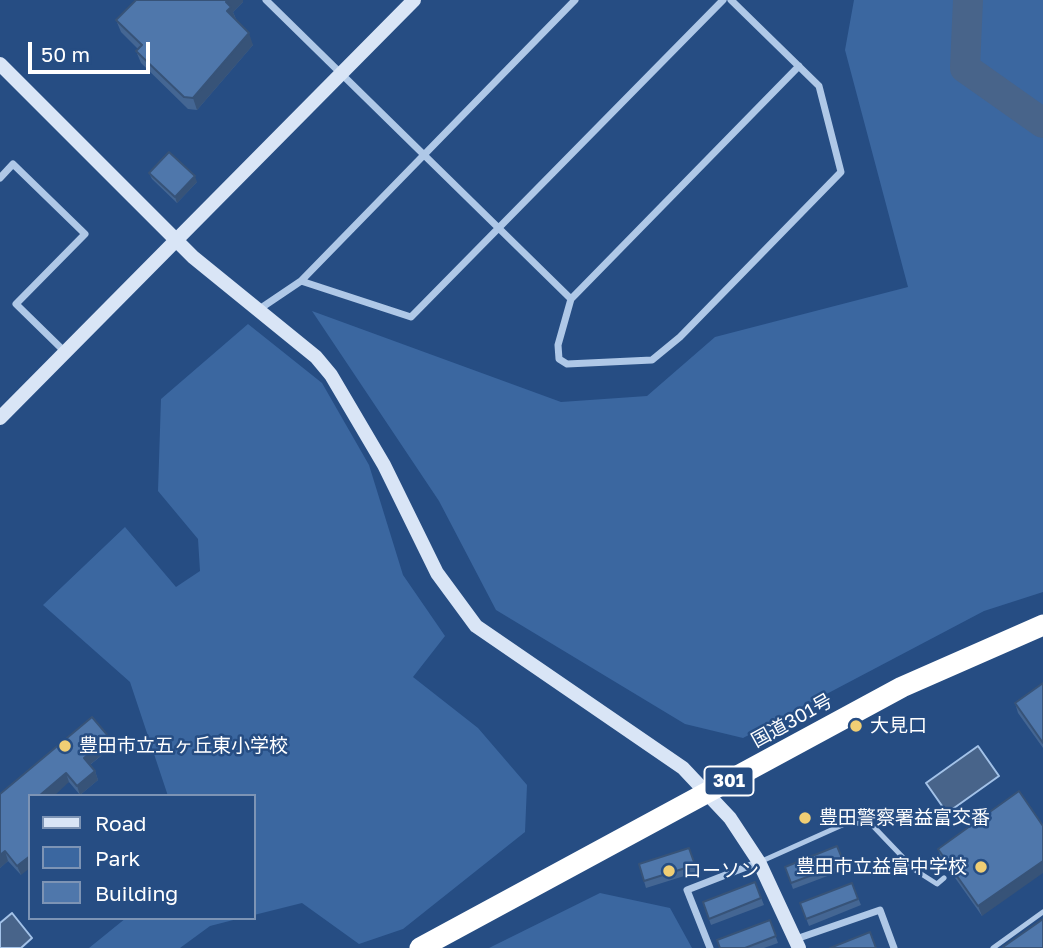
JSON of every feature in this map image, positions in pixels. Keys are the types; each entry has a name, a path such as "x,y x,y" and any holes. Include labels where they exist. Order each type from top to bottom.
{"highway":[{"name":"国道301号","path":"420,948 902,687 1043,625"}],"street":[{"path":"266,0 571,299"},
{"path":"0,418 414,0"},
{"path":"256,311 301,281 575,0"},
{"path":"301,281 411,317 723,0"},
{"path":"731,0 799,66 819,86 841,172 680,337 652,360 567,364 559,359 558,345 571,299 799,66"},
{"path":"0,64 176,240 256,311 316,357 331,375 384,465 437,573 476,626 663,754 706,792 730,818 759,862 797,944 880,910 894,948"},
{"path":"0,178 13,164 85,234 16,304 64,351"},
{"path":"710,948 687,890 759,862"}],"lane":[{"path":"759,862 849,822 872,825 915,870 937,884 944,878"},
{"path":"993,948 1043,912"}],"green space":[{"path":"854,0 1043,0 1043,592 984,611 743,738 685,724 496,610 439,501 312,311 561,402 647,396 715,337 908,287 845,50"},
{"path":"248,324 322,383 369,465 403,575 445,636 413,677 478,728 527,785 525,832 403,929 359,944 302,903 256,914 256,794 167,794 130,682 43,605 125,527 176,587 200,571 198,539 158,491 161,399"},
{"path":"600,893 670,908 692,948 489,948"},
{"path":"124,920 233,920 210,926 180,948 89,948"}],"shaded area":[{"path":"978,746 999,776 947,813 926,783"},
{"path":"12,913 32,938 21,948 0,948 0,923"}],"building":[{"path":"136,0 228,0 226,2 231,7 227,11 249,33 193,98 184,97 136,51 142,45 116,20"},
{"path":"169,152 195,176 175,197 149,173"},
{"path":"1043,683 1043,743 1015,703"},
{"path":"92,717 109,737 84,758 95,771 77,786 66,773 41,794 28,794 28,858 17,866 5,851 0,855 0,794"},
{"path":"1019,791 1043,826 1043,861 978,906 938,849"},
{"path":"837,846 844,863 791,883 785,867"},
{"name":"ローソン","path":"689,848 695,865 644,881 639,864"},
{"path":"755,882 761,898 709,919 703,902"},
{"path":"852,883 858,899 806,919 800,903"},
{"path":"1043,919 1043,948 1003,947"},
{"path":"770,920 776,936 745,948 720,948 717,940"},
{"path":"870,932 876,948 830,948"}],"waterway":[{"path":"968,0 965,68 1043,123"}],"place":[{"name":"大見口","path":"856,726"},
{"name":"豊田市立五ヶ丘東小学校","path":"65,746"},
{"name":"豊田警察署益富交番","path":"805,818"},
{"name":"豊田市立益富中学校","path":"981,867"},
{"name":"ローソン","path":"669,871"}]}
